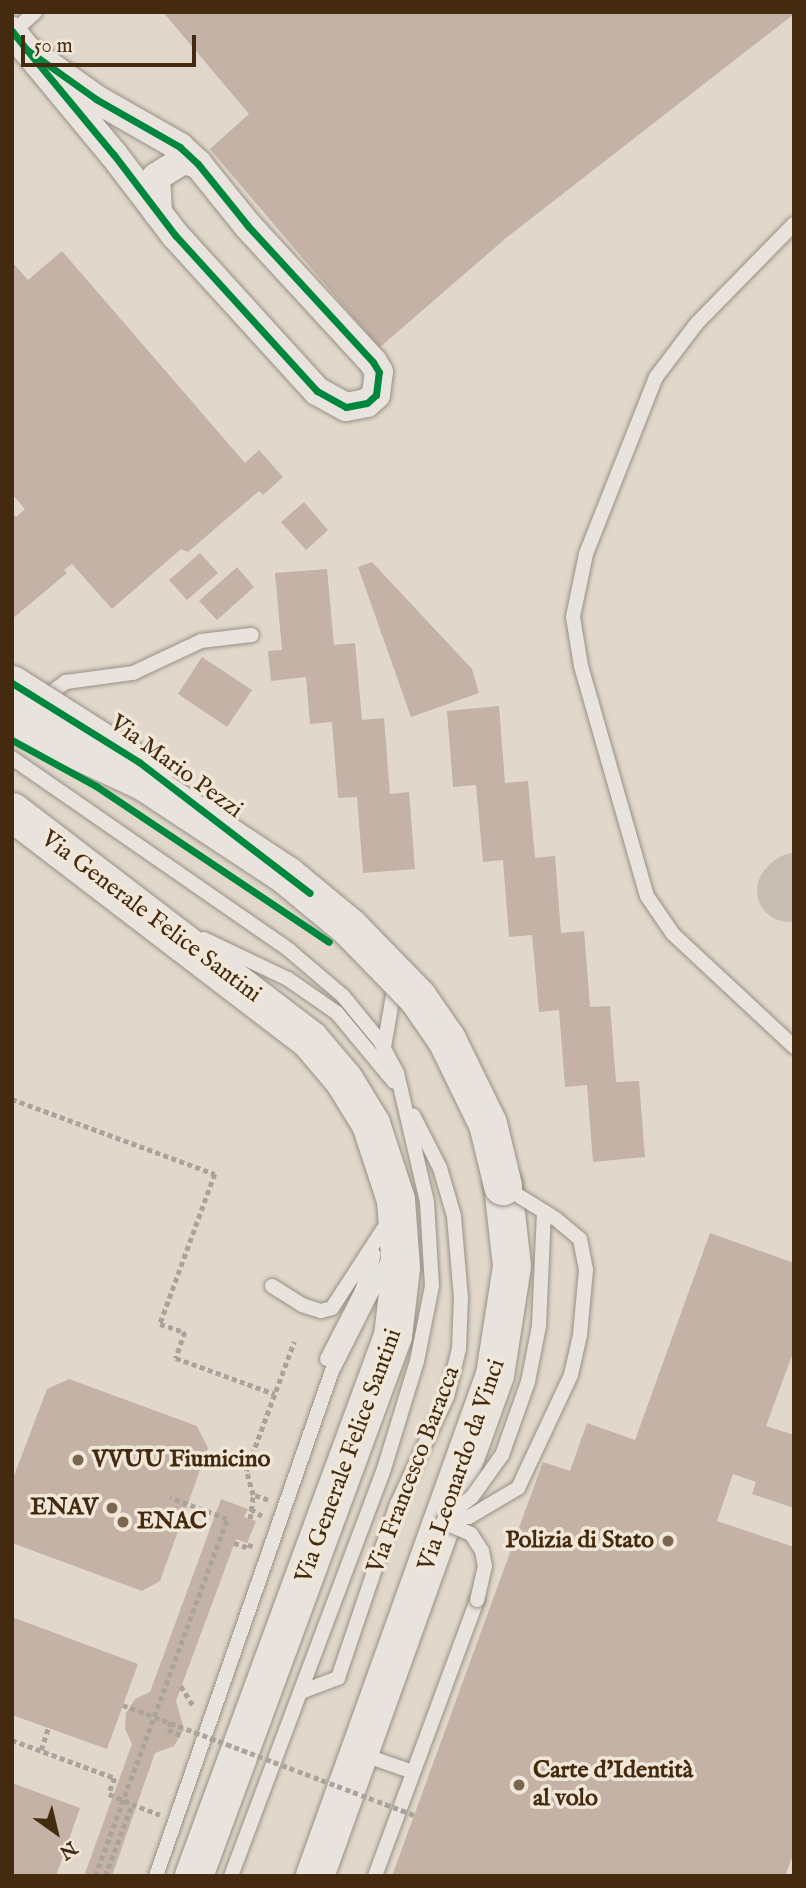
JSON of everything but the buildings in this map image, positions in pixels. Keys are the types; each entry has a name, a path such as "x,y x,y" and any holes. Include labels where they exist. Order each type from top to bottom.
{"main road":[{"name":"Via Leonardo da Vinci","path":"22,716 145,782 310,893 396,972 439,1026 480,1105 503,1186 512,1266 504,1337 488,1398 315,1876"},
{"name":"Via Generale Felice Santini","path":"12,811 96,872 310,1040 344,1080 371,1124 390,1222 400,1293 393,1336 194,1876"}],"street":[{"path":"17,38 96,99 180,147 198,164 248,226 373,362 379,372 376,395 367,403 346,407 317,391 159,215 114,155 17,38"},
{"path":"159,215 156,177 183,160 198,164"},
{"name":"Via Mario Pezzi","path":"12,683 139,762 310,893"}],"lane":[{"path":"17,38 35,12"},
{"path":"794,224 696,323 656,377 586,554 573,617 581,666 647,896 673,934 794,1047"},
{"path":"12,745 22,716 66,682 123,676 201,641 252,635"},
{"path":"22,716 297,874 365,930 393,961 395,982 384,1047"},
{"name":"Via Francesco Baracca","path":"12,758 320,974 384,1047 405,1101 440,1167 454,1216 461,1297 459,1349 447,1397 397,1504 338,1678 301,1692"},
{"path":"96,872 200,937 307,991 349,1024 405,1101"},
{"name":"Via Francesco Baracca","path":"231,1876 384,1469 427,1320 433,1245 405,1101"},
{"path":"444,1520 470,1517 518,1488 571,1375 585,1295 584,1251 574,1234 503,1186"},
{"path":"444,1520 472,1497 496,1465 528,1382 539,1326 544,1213"},
{"path":"272,1286 302,1305 321,1311 332,1308 390,1222"},
{"path":"327,1359 362,1290 390,1222"},
{"path":"156,1876 332,1371 386,1265 390,1222"},
{"path":"375,1876 484,1575 485,1558 471,1534 444,1520"},
{"path":"360,1754 413,1772"}],"path":[{"path":"12,1099 215,1174 160,1324 186,1332 176,1358 275,1394"},
{"path":"250,1519 253,1495 246,1471 294,1342"},
{"path":"253,1495 268,1500"},
{"path":"95,1876 227,1519 170,1498"},
{"path":"251,1510 263,1514 258,1525"},
{"path":"234,1543 249,1548 253,1537"},
{"path":"181,1686 195,1704 191,1715"},
{"path":"123,1705 414,1815"},
{"path":"171,1722 168,1730 184,1736"},
{"path":"179,1749 188,1726"},
{"path":"41,1750 48,1728"},
{"path":"12,1740 115,1778 109,1794 132,1804 158,1814 161,1800"},
{"path":"105,1876 132,1804"}],"taxiway":[{"path":"788,890 794,884"}],"cycle path":[{"path":"12,31 27,50 114,155 175,235 317,391 346,407 367,403 376,395 379,372 373,362 248,226 198,164 180,147 96,99 27,50"},
{"path":"12,683 139,762 310,893"},
{"path":"12,740 96,786 329,942"}],"place":[{"name":"VVUU Fiumicino","path":"78,1460"},
{"name":"ENAV","path":"112,1508"},
{"name":"ENAC","path":"123,1522"},
{"name":"Polizia di Stato","path":"668,1541"},
{"name":"Carte d'Identità al volo","path":"519,1785"}]}
